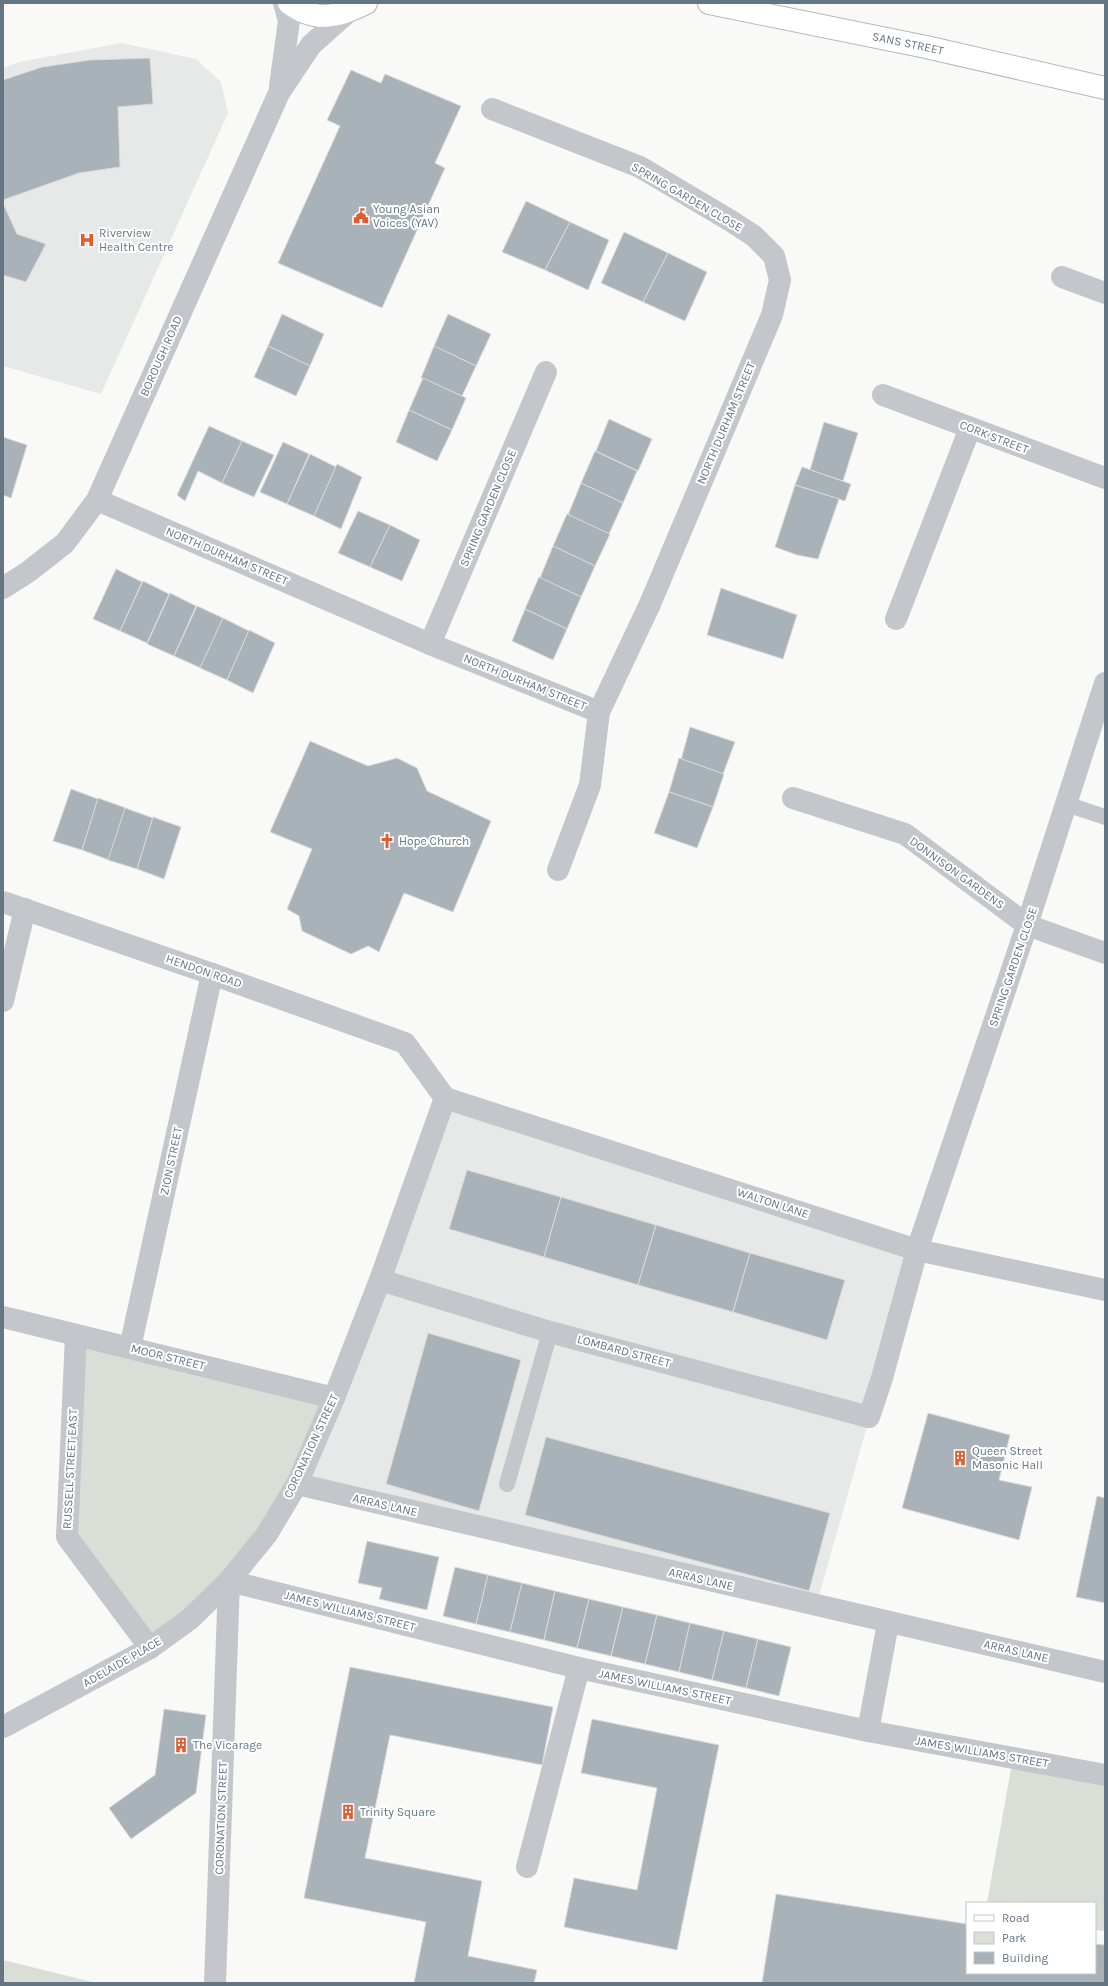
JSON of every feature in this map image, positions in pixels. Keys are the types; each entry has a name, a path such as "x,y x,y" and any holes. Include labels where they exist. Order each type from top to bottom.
{"main road":[{"path":"289,3 296,8 312,14 330,16 356,8"},
{"name":"SANS STREET","path":"709,3 926,47 1105,88"}],"street":[{"name":"BOROUGH ROAD","path":"279,93 289,21 284,3"},
{"name":"BOROUGH ROAD","path":"3,588 28,572 65,543 97,500 279,93 312,45 356,8"},
{"name":"SPRING GARDEN CLOSE","path":"492,109 640,167 754,236 774,256 780,280 772,315"},
{"path":"1062,277 1105,293"},
{"name":"NORTH DURHAM STREET","path":"97,500 430,644 599,712 650,604 772,315"},
{"name":"SPRING GARDEN CLOSE","path":"430,644 546,372"},
{"name":"CORK STREET","path":"883,395 1105,478"},
{"path":"896,619 970,428"},
{"name":"SPRING GARDEN CLOSE","path":"869,1417 882,1378 917,1250 1027,925 1066,804 1100,715 1105,683"},
{"path":"558,870 590,785 599,712"},
{"name":"DONNISON GARDENS","path":"793,798 904,834 1027,925 1105,953"},
{"name":"HENDON ROAD","path":"3,902 212,974 405,1043 445,1098"},
{"path":"3,1001 24,909"},
{"name":"ZION STREET","path":"130,1348 212,974"},
{"name":"WALTON LANE","path":"445,1098 917,1250 1105,1290"},
{"name":"CORONATION STREET","path":"215,1983 229,1581 267,1534 297,1484 334,1398 380,1280 445,1098"},
{"name":"LOMBARD STREET","path":"380,1280 550,1332 869,1417"},
{"name":"MOOR STREET","path":"3,1316 334,1398"},
{"name":"RUSSELL STREET EAST","path":"76,1335 67,1537 150,1648"},
{"name":"ARRAS LANE","path":"297,1484 1105,1672"},
{"name":"ADELAIDE PLACE","path":"3,1727 150,1648 190,1619 229,1581"},
{"name":"JAMES WILLIAMS STREET","path":"229,1581 579,1668 868,1731 1105,1775"},
{"path":"868,1731 888,1622"},
{"path":"527,1867 579,1668"}],"lane":[{"path":"1066,804 1105,817"},
{"path":"507,1484 550,1332"}],"shaded area":[{"name":"Riverview Health Centre","path":"122,43 196,59 221,82 228,113 101,394 3,366 3,68 19,62"},
{"path":"445,1098 917,1250 816,1606 297,1484"}],"green space":[{"path":"76,1335 334,1398 267,1534 150,1648 67,1537"},
{"path":"1013,1758 1105,1774 1105,1931 1096,1930 1096,1902 987,1902"},
{"path":"3,1960 96,1983 3,1983"}],"building":[{"path":"150,58 153,104 118,107 120,167 79,173 3,200 3,80 42,67 90,60"},
{"name":"Young Asian Voices (YAV)","path":"351,70 381,83 385,74 461,106 435,163 445,168 382,308 278,263 340,126 327,120"},
{"path":"526,201 570,222 545,270 502,252"},
{"path":"3,203 17,234 46,244 26,282 3,275"},
{"path":"570,222 609,240 588,290 545,270"},
{"path":"624,232 668,253 643,302 601,283"},
{"path":"668,253 707,272 685,321 643,302"},
{"path":"282,314 324,334 310,366 268,346"},
{"path":"448,314 491,334 476,366 434,346"},
{"path":"268,346 310,366 296,396 254,377"},
{"path":"434,346 476,366 462,396 421,378"},
{"path":"423,378 466,398 452,430 409,410"},
{"path":"409,410 452,430 437,461 396,442"},
{"path":"609,419 652,439 638,471 596,451"},
{"path":"824,422 858,433 843,481 810,470"},
{"path":"209,426 242,441 222,483 198,471 185,501 177,495"},
{"path":"3,437 27,445 11,498 3,495"},
{"path":"242,441 274,455 254,497 222,483"},
{"path":"283,442 309,454 287,504 260,492"},
{"path":"595,451 637,471 623,503 581,483"},
{"path":"310,454 336,467 314,516 287,504"},
{"path":"337,464 362,477 341,529 314,516"},
{"path":"802,467 851,484 845,501 795,485"},
{"path":"581,483 623,503 609,534 568,515"},
{"path":"795,485 839,499 818,559 797,555 775,547"},
{"path":"358,511 390,525 370,567 338,553"},
{"path":"567,514 610,534 595,566 553,546"},
{"path":"390,525 420,540 402,581 370,567"},
{"path":"553,546 595,566 581,597 540,578"},
{"path":"116,569 142,582 120,631 93,619"},
{"path":"539,577 581,597 567,629 525,609"},
{"path":"143,581 169,594 147,643 120,631"},
{"path":"721,588 797,615 783,659 707,635"},
{"path":"170,593 196,606 174,656 147,644"},
{"path":"197,606 223,618 201,668 174,656"},
{"path":"525,609 567,629 553,660 512,641"},
{"path":"223,618 249,631 227,680 200,668"},
{"path":"249,630 275,643 253,693 227,680"},
{"path":"690,727 735,742 723,774 681,760"},
{"name":"Hope Church","path":"310,741 368,766 397,758 417,768 427,791 491,821 453,912 404,893 379,952 368,946 351,954 302,931 299,916 287,909 312,849 270,832"},
{"path":"679,758 724,774 713,807 669,792"},
{"path":"71,789 98,799 82,850 53,841"},
{"path":"669,792 713,807 697,848 654,833"},
{"path":"98,798 126,808 109,860 82,850"},
{"path":"125,808 153,818 137,869 108,860"},
{"path":"153,817 181,827 164,879 137,869"},
{"path":"467,1170 561,1197 544,1257 449,1229"},
{"path":"561,1197 656,1225 638,1285 544,1257"},
{"path":"656,1225 750,1253 733,1312 638,1285"},
{"path":"750,1253 845,1280 827,1340 733,1312"},
{"path":"428,1333 521,1360 479,1511 386,1484"},
{"name":"Queen Street Masonic Hall","path":"928,1413 1010,1435 999,1480 1032,1487 1019,1540 902,1508"},
{"path":"546,1437 830,1513 809,1591 525,1515"},
{"path":"1097,1496 1105,1498 1105,1603 1076,1597"},
{"path":"367,1541 439,1557 427,1610 379,1599 382,1588 358,1583"},
{"path":"455,1567 488,1575 476,1624 443,1616"},
{"path":"488,1575 522,1583 510,1632 476,1624"},
{"path":"522,1583 555,1591 544,1640 510,1632"},
{"path":"555,1591 589,1599 577,1648 544,1640"},
{"path":"589,1599 623,1607 611,1656 577,1648"},
{"path":"623,1607 657,1615 645,1664 611,1656"},
{"path":"657,1615 690,1623 679,1672 645,1664"},
{"path":"690,1623 724,1631 712,1680 679,1672"},
{"path":"724,1631 758,1639 746,1688 712,1680"},
{"path":"758,1639 791,1647 779,1696 746,1688"},
{"name":"Trinity Square","path":"350,1667 553,1707 542,1765 390,1735 365,1858 482,1881 468,1956 537,1970 534,1983 414,1983 426,1922 304,1898"},
{"name":"The Vicarage","path":"164,1709 206,1715 196,1793 131,1839 109,1808 155,1775"},
{"path":"592,1719 719,1745 677,1950 564,1927 574,1878 637,1890 657,1788 581,1773"},
{"path":"776,1894 966,1924 966,1974 1096,1974 1096,1944 1105,1945 1105,1983 762,1983"}],"place":[{"name":"Young Asian Voices (YAV)","path":"361,216"},
{"name":"Riverview Health Centre","path":"87,240"},
{"name":"Hope Church","path":"387,841"},
{"name":"Queen Street Masonic Hall","path":"960,1458"},
{"name":"The Vicarage","path":"181,1745"},
{"name":"Trinity Square","path":"348,1812"}]}
